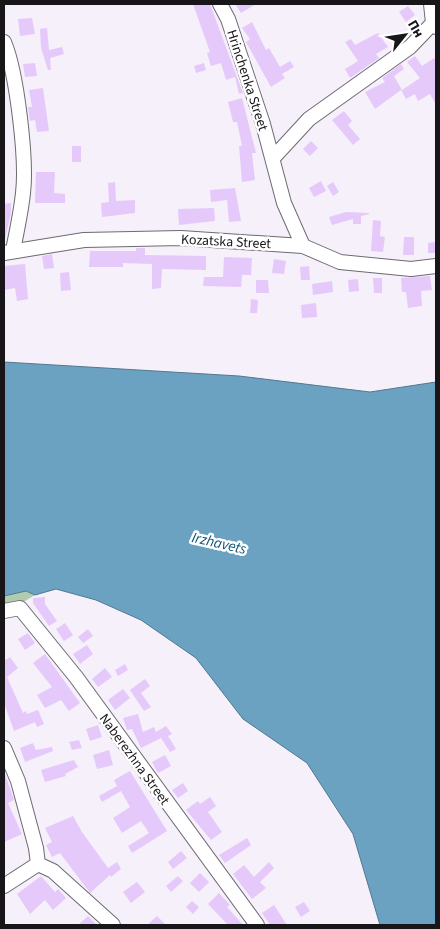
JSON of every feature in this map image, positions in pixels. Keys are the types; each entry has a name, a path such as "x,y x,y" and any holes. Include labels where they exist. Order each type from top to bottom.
{"street":[{"name":"Hrinchenka Street","path":"220,4 247,74 273,158 284,202 303,246"},
{"path":"273,158 309,119 410,47 435,25 431,4"},
{"name":"Kozatska Street","path":"4,42 10,58 22,148 24,192 9,251 84,240 162,238 303,246 340,262 411,269 436,266"},
{"name":"Naberezhna Street","path":"4,611 20,608 30,619 76,677 257,925"},
{"path":"4,748 18,781 36,848 38,864"},
{"path":"4,886 38,864"},
{"path":"38,864 53,871 113,925"}],"green space":[{"path":"26,591 35,595 20,604 4,606 4,596"}],"water":[{"name":"Irzhavets","path":"4,362 239,376 370,392 436,382 436,925 380,925 353,834 307,763 243,719 196,658 141,620 96,600 56,589 35,595 26,591 4,596"}],"building":[{"path":"193,4 210,4 243,93 239,94 235,77 226,80 221,63 211,66 207,53 210,52"},
{"path":"235,4 256,4 241,13"},
{"path":"408,6 415,15 406,22 399,12"},
{"path":"32,18 35,34 20,36 18,19"},
{"path":"252,22 266,50 269,48 280,67 290,61 294,67 282,74 285,78 271,87 246,42 250,39 242,28"},
{"path":"47,28 49,50 62,47 64,54 50,58 51,70 48,70 41,48 40,29"},
{"path":"378,33 388,47 376,54 379,58 350,78 345,69 358,61 345,42 351,39 355,45"},
{"path":"415,56 422,66 436,57 436,105 430,94 418,101 415,94 406,99 401,90 375,109 365,92 385,82 382,78 401,64 404,69 394,76 402,90 420,78 407,62"},
{"path":"35,63 37,76 25,77 23,64"},
{"path":"204,63 206,70 196,73 194,66"},
{"path":"43,88 49,131 37,132 35,120 30,121 28,107 32,107 29,90"},
{"path":"242,98 256,153 252,153 255,180 242,182 239,146 242,146 237,122 233,122 228,102"},
{"path":"344,111 352,121 348,125 360,139 353,145 332,120"},
{"path":"311,141 318,148 310,156 303,149"},
{"path":"72,146 81,146 81,162 72,162"},
{"path":"36,172 55,172 54,193 65,194 65,203 35,203"},
{"path":"321,181 326,191 314,197 309,188"},
{"path":"115,182 116,201 135,200 135,213 102,217 101,203 109,202 108,183"},
{"path":"333,182 339,192 333,196 327,186"},
{"path":"235,188 241,221 229,222 227,200 211,202 210,190"},
{"path":"11,203 11,213 4,244 4,204"},
{"path":"214,208 215,221 179,225 178,209"},
{"path":"346,212 369,214 361,216 361,224 353,224 353,219 332,225 329,217"},
{"path":"373,220 381,221 380,236 385,237 383,252 371,251"},
{"path":"404,237 414,237 414,255 403,255"},
{"path":"436,242 436,253 428,253 428,243"},
{"path":"136,248 145,248 145,255 206,256 206,270 162,269 161,288 152,289 152,264 123,263 123,267 89,267 90,251 136,251"},
{"path":"52,254 54,268 44,269 42,256"},
{"path":"224,257 252,258 251,275 242,275 241,287 203,286 204,277 223,277"},
{"path":"274,259 286,261 284,274 272,273"},
{"path":"25,264 28,299 17,301 15,288 4,290 4,266"},
{"path":"309,266 310,280 301,280 300,267"},
{"path":"69,272 71,290 61,291 60,273"},
{"path":"430,276 432,290 421,291 422,306 408,308 406,292 402,292 401,278"},
{"path":"373,278 382,278 382,293 374,293"},
{"path":"358,279 359,291 349,292 348,280"},
{"path":"256,280 268,280 269,293 256,293"},
{"path":"332,281 333,292 313,295 312,284"},
{"path":"251,299 258,300 257,313 250,313"},
{"path":"316,303 317,317 302,318 301,305"},
{"path":"45,597 45,604 57,621 49,626 33,603 33,598"},
{"path":"65,623 73,635 64,641 56,629"},
{"path":"88,629 93,636 83,643 78,637"},
{"path":"28,633 35,643 25,650 18,639"},
{"path":"87,645 93,654 80,664 73,654"},
{"path":"45,654 80,703 69,711 61,700 45,708 37,695 52,687 33,663"},
{"path":"10,657 18,668 7,677 23,713 26,711 27,714 38,710 44,724 37,727 35,722 14,731 4,703 4,661"},
{"path":"125,664 128,670 118,676 115,670"},
{"path":"105,668 112,677 98,687 92,679"},
{"path":"145,679 150,686 141,693 151,707 144,711 130,690"},
{"path":"123,689 130,698 115,710 108,700"},
{"path":"138,714 143,732 154,727 156,732 166,726 172,734 168,736 176,749 170,752 161,738 141,748 132,729 127,730 123,718"},
{"path":"98,725 102,737 90,741 86,729"},
{"path":"79,740 82,748 72,750 69,742"},
{"path":"33,743 36,750 52,747 53,751 25,762 20,748"},
{"path":"109,750 113,765 97,769 93,755"},
{"path":"165,755 171,766 158,773 152,762"},
{"path":"74,760 78,767 65,774 66,776 45,782 41,770"},
{"path":"4,771 14,800 8,803 22,834 4,842"},
{"path":"130,771 167,831 132,853 128,846 149,833 141,821 122,833 113,818 130,807 121,791 102,802 99,796 117,786 114,780"},
{"path":"183,783 188,791 178,798 172,790"},
{"path":"210,797 216,806 208,812 222,832 211,840 186,810 198,801 200,804"},
{"path":"73,816 108,868 117,862 121,869 111,877 110,875 90,893 60,853 52,857 46,845 52,842 45,828"},
{"path":"247,838 251,845 225,863 219,855"},
{"path":"181,851 187,858 173,869 168,862"},
{"path":"269,862 274,868 260,882 266,888 252,899 233,874 244,865 254,877"},
{"path":"200,873 209,882 199,892 190,883"},
{"path":"41,876 55,892 58,889 66,898 53,910 45,900 30,914 17,894"},
{"path":"178,876 183,881 171,892 166,886"},
{"path":"137,882 145,892 131,903 123,892"},
{"path":"219,893 230,905 227,907 243,925 228,925 208,904"},
{"path":"192,901 199,907 193,914 186,907"},
{"path":"304,902 310,911 301,917 295,907"},
{"path":"274,905 287,925 270,925 262,913"},
{"path":"88,916 97,925 78,925"},
{"path":"157,916 166,925 147,925"}]}
